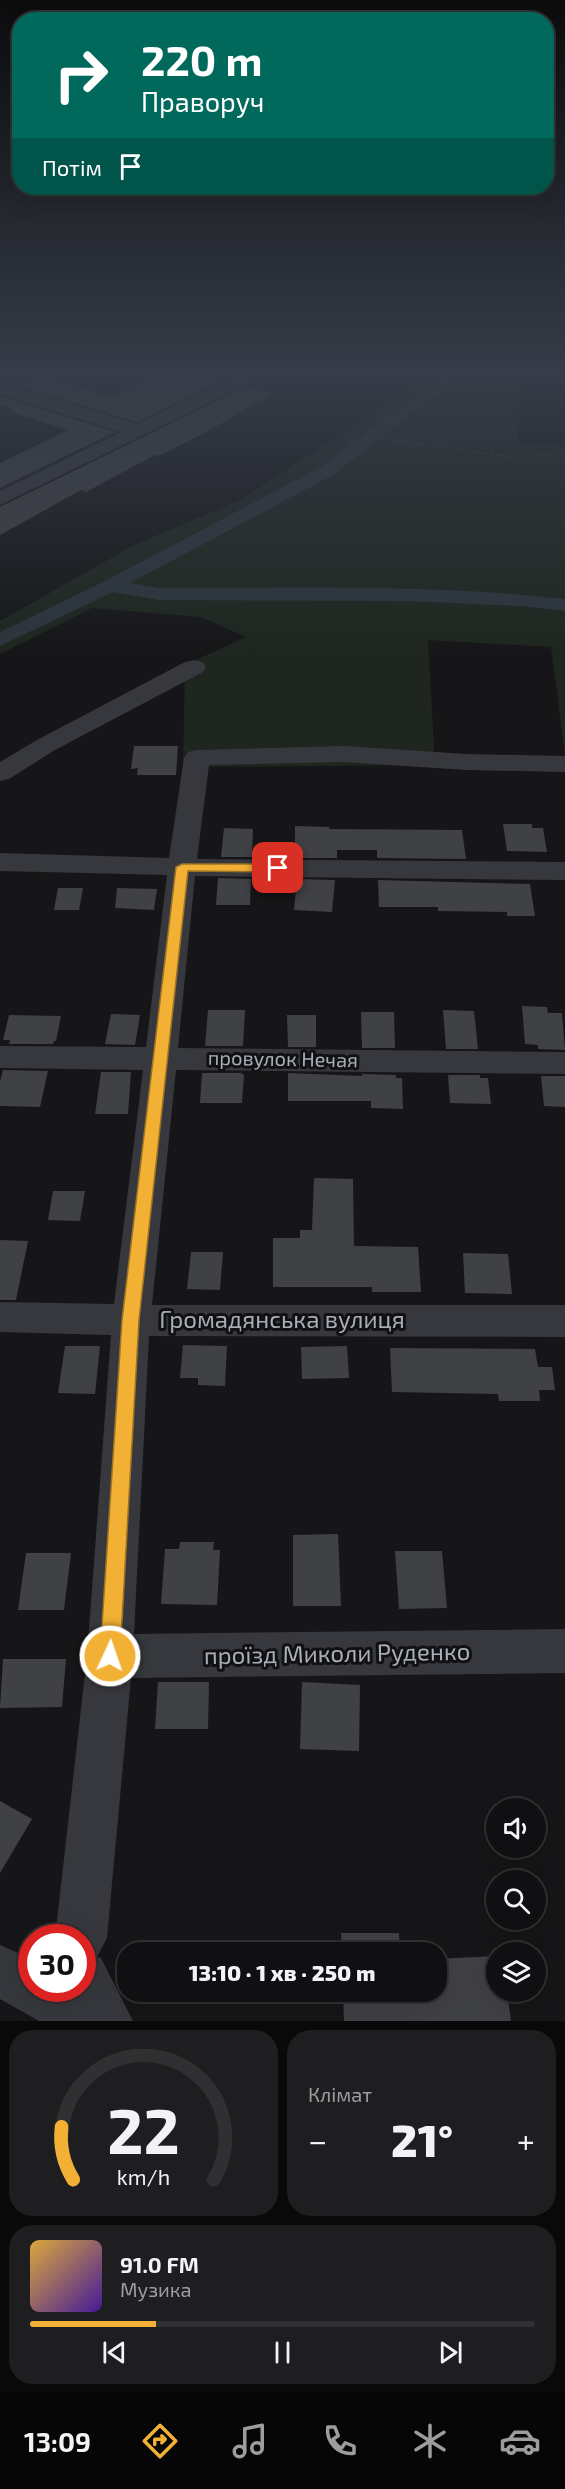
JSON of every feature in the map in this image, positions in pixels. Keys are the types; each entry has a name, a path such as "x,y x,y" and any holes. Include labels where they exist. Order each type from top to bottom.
{"street":[{"path":"0,499 67,466"},
{"path":"0,773 46,745 194,667"},
{"path":"82,1924 110,1656 131,1320 196,758 344,754 466,762 565,764"},
{"path":"0,862 182,867 565,870"},
{"name":"провулок Нечая","path":"0,1057 565,1063"},
{"name":"Громадянська вулиця","path":"0,1317 131,1320 565,1321"},
{"name":"проїзд Миколи Руденко","path":"110,1656 565,1651"},
{"path":"0,1971 18,1981"},
{"path":"56,2002 92,2021"},
{"path":"96,2002 106,2021"}],"shaded area":[{"path":"291,466 565,466 565,756 551,647 428,640 435,765 183,767 185,665 246,637 201,617 92,608 0,654 0,621 134,545 240,500"}],"building":[{"path":"0,466 45,466 0,488"},
{"path":"83,466 134,466 86,492 81,490 0,535 0,507"},
{"path":"134,746 178,746 176,775 137,775 138,768 131,769"},
{"path":"503,824 532,824 532,828 543,828 547,852 507,851"},
{"path":"295,826 329,827 329,829 462,830 466,859 377,858 377,850 337,850 337,858 300,858 301,848 295,848"},
{"path":"224,828 253,829 252,857 221,857"},
{"path":"218,878 251,879 250,905 216,905"},
{"path":"297,879 335,880 332,912 294,910"},
{"path":"378,880 530,884 535,916 507,916 507,912 438,911 438,907 379,907"},
{"path":"58,888 83,888 79,910 54,910"},
{"path":"117,888 157,889 154,910 115,908"},
{"path":"522,1006 547,1007 548,1013 562,1013 565,1050 538,1049 538,1045 525,1044"},
{"path":"208,1010 245,1010 243,1046 205,1046"},
{"path":"443,1010 474,1011 478,1049 446,1049"},
{"path":"361,1012 394,1012 395,1048 362,1048"},
{"path":"111,1014 140,1015 135,1045 105,1044"},
{"path":"9,1015 61,1016 56,1041 53,1044 9,1044 10,1040 3,1040"},
{"path":"287,1015 316,1015 316,1047 288,1047"},
{"path":"3,1070 48,1071 40,1107 0,1106 0,1081"},
{"path":"101,1072 131,1072 128,1114 95,1114"},
{"path":"202,1073 241,1073 244,1075 242,1103 200,1103"},
{"path":"288,1073 396,1075 396,1078 402,1078 403,1109 371,1108 371,1101 288,1101"},
{"path":"448,1075 480,1075 480,1078 488,1078 491,1104 450,1103"},
{"path":"541,1076 565,1076 565,1107 544,1106"},
{"path":"314,1178 353,1179 354,1246 418,1247 421,1292 372,1292 372,1287 273,1287 273,1238 300,1238 300,1230 312,1230"},
{"path":"53,1191 85,1191 80,1221 48,1220"},
{"path":"0,1240 28,1241 16,1300 0,1300"},
{"path":"191,1252 223,1252 220,1290 187,1289"},
{"path":"463,1253 508,1254 512,1294 465,1293"},
{"path":"183,1345 227,1346 225,1386 198,1385 198,1378 180,1378"},
{"path":"65,1346 100,1346 95,1394 58,1393"},
{"path":"347,1346 349,1378 302,1379 301,1347"},
{"path":"390,1348 535,1349 538,1367 552,1367 555,1390 539,1390 540,1401 499,1401 498,1394 392,1392"},
{"path":"338,1534 341,1606 293,1606 293,1535"},
{"path":"180,1542 214,1542 213,1550 220,1550 217,1605 161,1604 165,1549 179,1549"},
{"path":"395,1551 442,1551 447,1608 399,1609"},
{"path":"26,1553 71,1553 64,1610 18,1610"},
{"path":"3,1659 66,1659 62,1707 0,1708"},
{"path":"158,1682 209,1682 208,1729 155,1729"},
{"path":"302,1682 360,1685 359,1751 300,1749"},
{"path":"0,1801 32,1819 0,1873"},
{"path":"341,1933 399,1933 399,1942 341,1942"},
{"path":"486,1956 486,2002 508,2002 511,2021 344,2021 343,2002 447,2002 447,1958"}],"waterway":[{"path":"110,586 333,466"},
{"path":"0,640 110,586"},
{"path":"110,586 159,594 405,595 521,600 565,605"}],"route":[{"path":"110,1656 131,1320 182,867 278,868"}]}
